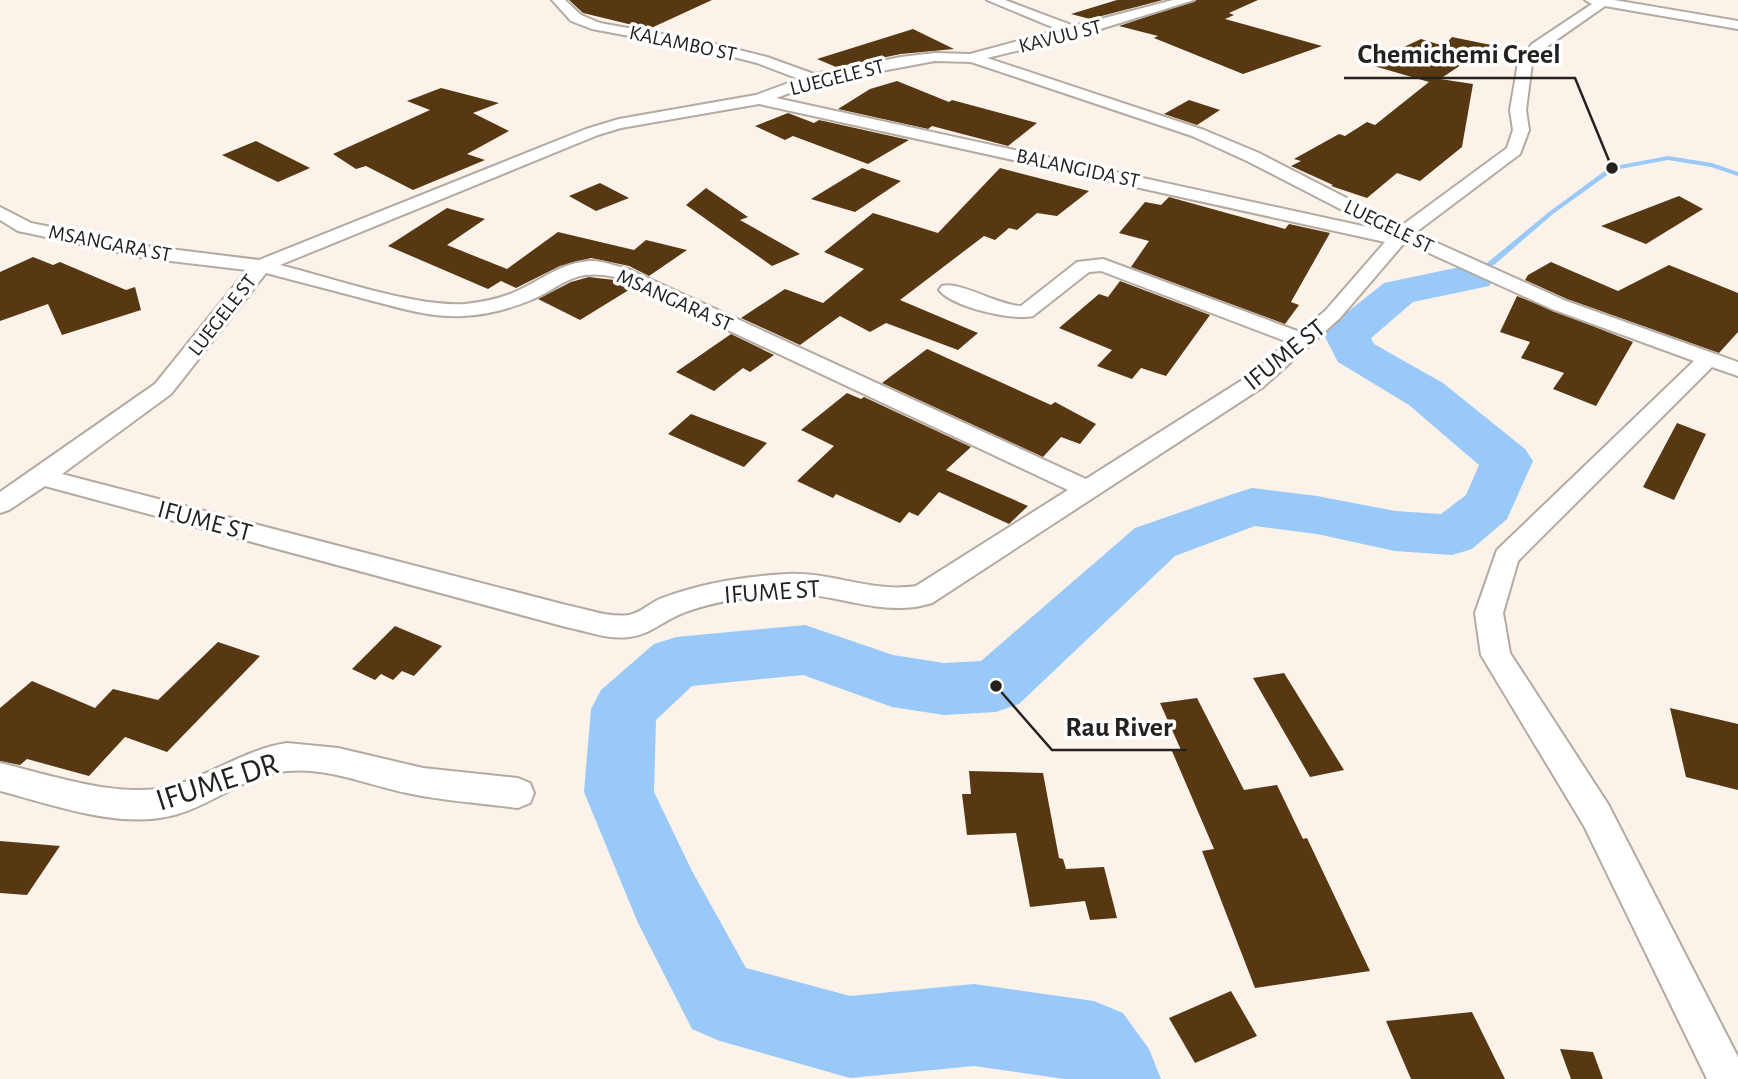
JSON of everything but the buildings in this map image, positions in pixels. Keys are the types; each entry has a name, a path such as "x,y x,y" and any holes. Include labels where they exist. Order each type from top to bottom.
{"street":[{"name":"KALAMBO ST","path":"558,0 576,18 597,26 711,47 761,60 813,79"},
{"path":"993,0 1076,32"},
{"name":"KAVUU ST","path":"972,58 1188,0"},
{"path":"1399,237 1514,150 1521,130 1518,110 1525,63 1537,47 1597,1 1738,25"},
{"name":"LUEGELE ST","path":"0,503 41,477 163,389 261,266 592,132 619,124 759,99 813,79 935,57 972,58 1198,133 1253,157 1399,237 1559,305 1738,369"},
{"name":"BALANGIDA ST","path":"759,99 1399,237"},
{"name":"MSANGARA ST","path":"0,212 25,227 145,252 261,266 423,308 462,310 495,306 525,295 561,274 581,268 595,267 621,273 1087,489"},
{"name":"IFUME ST","path":"41,477 566,616 615,626 632,626 650,620 669,606 701,596 789,584 815,584 881,599 906,600 922,596 1255,382 1333,314 1399,237"},
{"path":"949,290 981,303 1015,312 1026,312 1084,266 1103,265 1304,341"},
{"path":"1707,360 1506,556 1489,613 1496,655 1596,815 1728,1079"},
{"name":"IFUME DR","path":"0,777 83,796 153,806 177,800 237,773 284,757 310,757 422,782 518,793"}],"waterway":[{"path":"1491,263 1551,213 1612,168 1668,158 1712,165 1738,174"},
{"path":"1119,1079 1094,1042 974,1025 850,1037 720,1001 665,897 619,792 624,709 676,662 805,650 892,681 944,689 996,686 1155,542 1252,507 1317,515 1395,531 1452,535 1488,506 1507,461 1426,394 1354,352 1347,335 1399,292 1474,277"}],"place":[{"name":"Chemichemi Creel","path":"1612,168"},
{"name":"Rau River","path":"996,686"}]}
